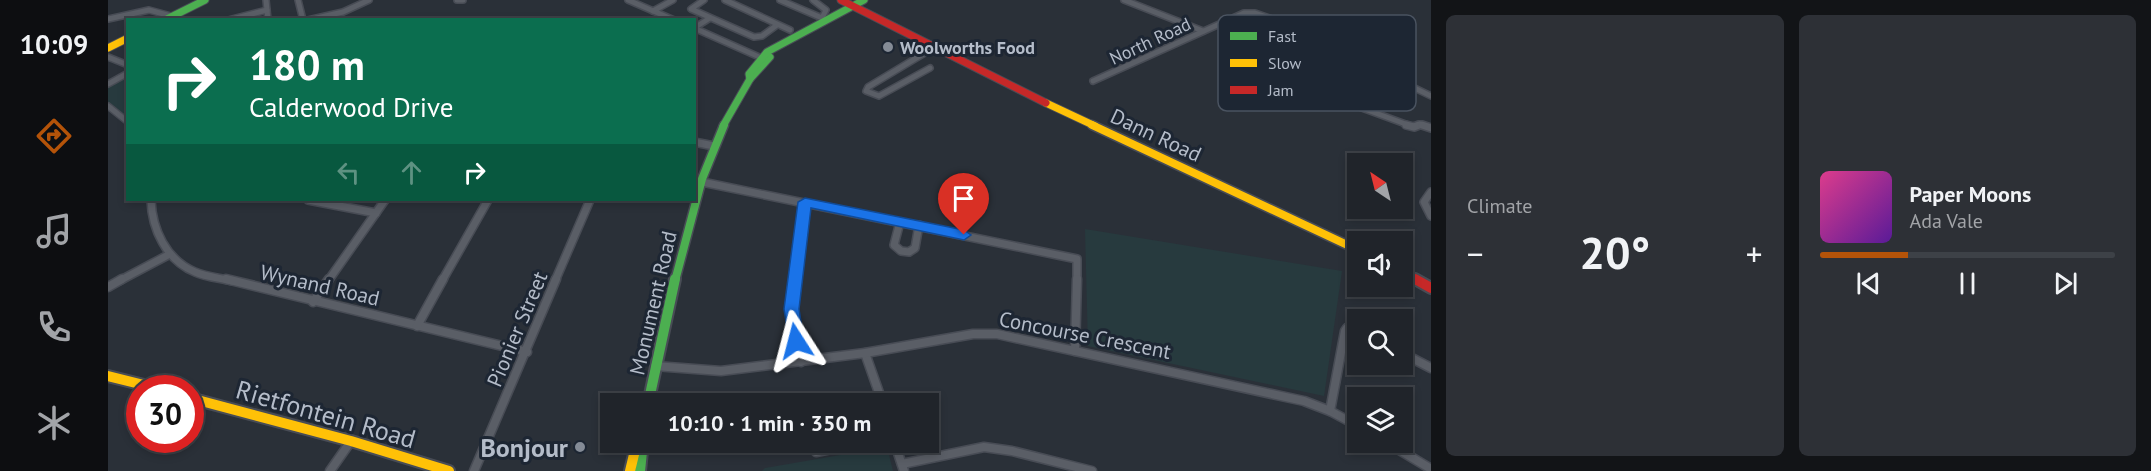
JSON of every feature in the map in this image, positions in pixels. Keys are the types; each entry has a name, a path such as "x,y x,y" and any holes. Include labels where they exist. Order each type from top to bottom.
{"main road":[{"path":"168,18 205,0"},
{"name":"Dann Road","path":"841,0 859,3 907,28 936,49 1051,106 1347,245"},
{"path":"764,58 859,3"},
{"path":"108,48 126,39"},
{"name":"Monument Road","path":"650,393 687,234 714,146 750,79 749,74 764,58"},
{"path":"1413,278 1431,286"},
{"path":"108,376 126,380"},
{"name":"Rietfontein Road","path":"204,402 351,441 449,471"},
{"path":"630,471 634,453"},
{"path":"640,471 642,453"}],"street":[{"path":"266,0 268,18"},
{"path":"298,0 302,18"},
{"path":"318,18 343,12 369,0"},
{"path":"457,0 463,0"},
{"path":"628,0 669,18"},
{"path":"653,11 673,0"},
{"path":"704,0 691,9 756,37 762,36 777,25"},
{"path":"724,0 790,30"},
{"path":"780,0 822,18 826,10 813,0"},
{"path":"1124,0 1203,31"},
{"path":"108,19 149,9 168,18"},
{"path":"236,18 267,10"},
{"name":"North Road","path":"1243,15 1251,12 1259,15"},
{"path":"696,27 710,18"},
{"name":"North Road","path":"1093,81 1218,25"},
{"path":"696,29 764,58"},
{"path":"930,68 879,96 866,91 868,87 936,49"},
{"path":"108,57 126,64"},
{"path":"108,84 126,74"},
{"name":"North Road","path":"1416,89 1431,96"},
{"path":"108,106 126,120"},
{"path":"1370,111 1410,126 1420,124 1431,128"},
{"path":"696,142 714,146"},
{"path":"702,182 1077,259 1076,351"},
{"path":"1431,192 1424,202 1431,216"},
{"name":"Wynand Road","path":"151,201 154,230 170,254 185,267 204,276 527,352"},
{"path":"313,201 376,213"},
{"path":"314,302 384,201"},
{"path":"417,326 487,201"},
{"name":"Pionier Street","path":"474,471 527,352 590,201"},
{"path":"801,362 791,309 805,202"},
{"path":"900,222 894,245 901,251 913,250 919,225"},
{"path":"108,287 170,254"},
{"path":"1330,411 1347,328"},
{"name":"Concourse Crescent","path":"655,366 721,371 996,334 1278,395 1330,411 1347,420"},
{"path":"865,352 879,393"},
{"path":"1413,359 1431,368"},
{"path":"330,471 351,441"},
{"path":"898,453 903,468 984,447 1012,451 1092,471"},
{"path":"1404,453 1431,469"}],"green space":[{"path":"126,75 126,118 108,102 108,85"},
{"path":"1085,229 1342,271 1324,396 1088,346"},
{"path":"852,453 888,453 893,471 762,471 765,468"}],"traffic: fast":[{"path":"169,18 205,0"},
{"path":"696,198 713,148 726,121 750,79 749,74 767,52 864,0"},
{"path":"750,79 770,57"},
{"path":"650,393 676,274 695,201"},
{"path":"640,471 642,453"}],"traffic: slow":[{"path":"108,48 126,39"},
{"path":"1046,103 1347,245"},
{"path":"108,376 126,380"},
{"path":"204,402 351,441 449,471"},
{"path":"630,471 634,453"}],"traffic: jam":[{"path":"841,0 1046,103"},
{"path":"1413,278 1431,288"}],"place":[{"name":"Woolworths Food","path":"888,47"},
{"name":"Bonjour","path":"580,447"}],"route":[{"path":"796,341 791,309 805,202 964,235"}]}
